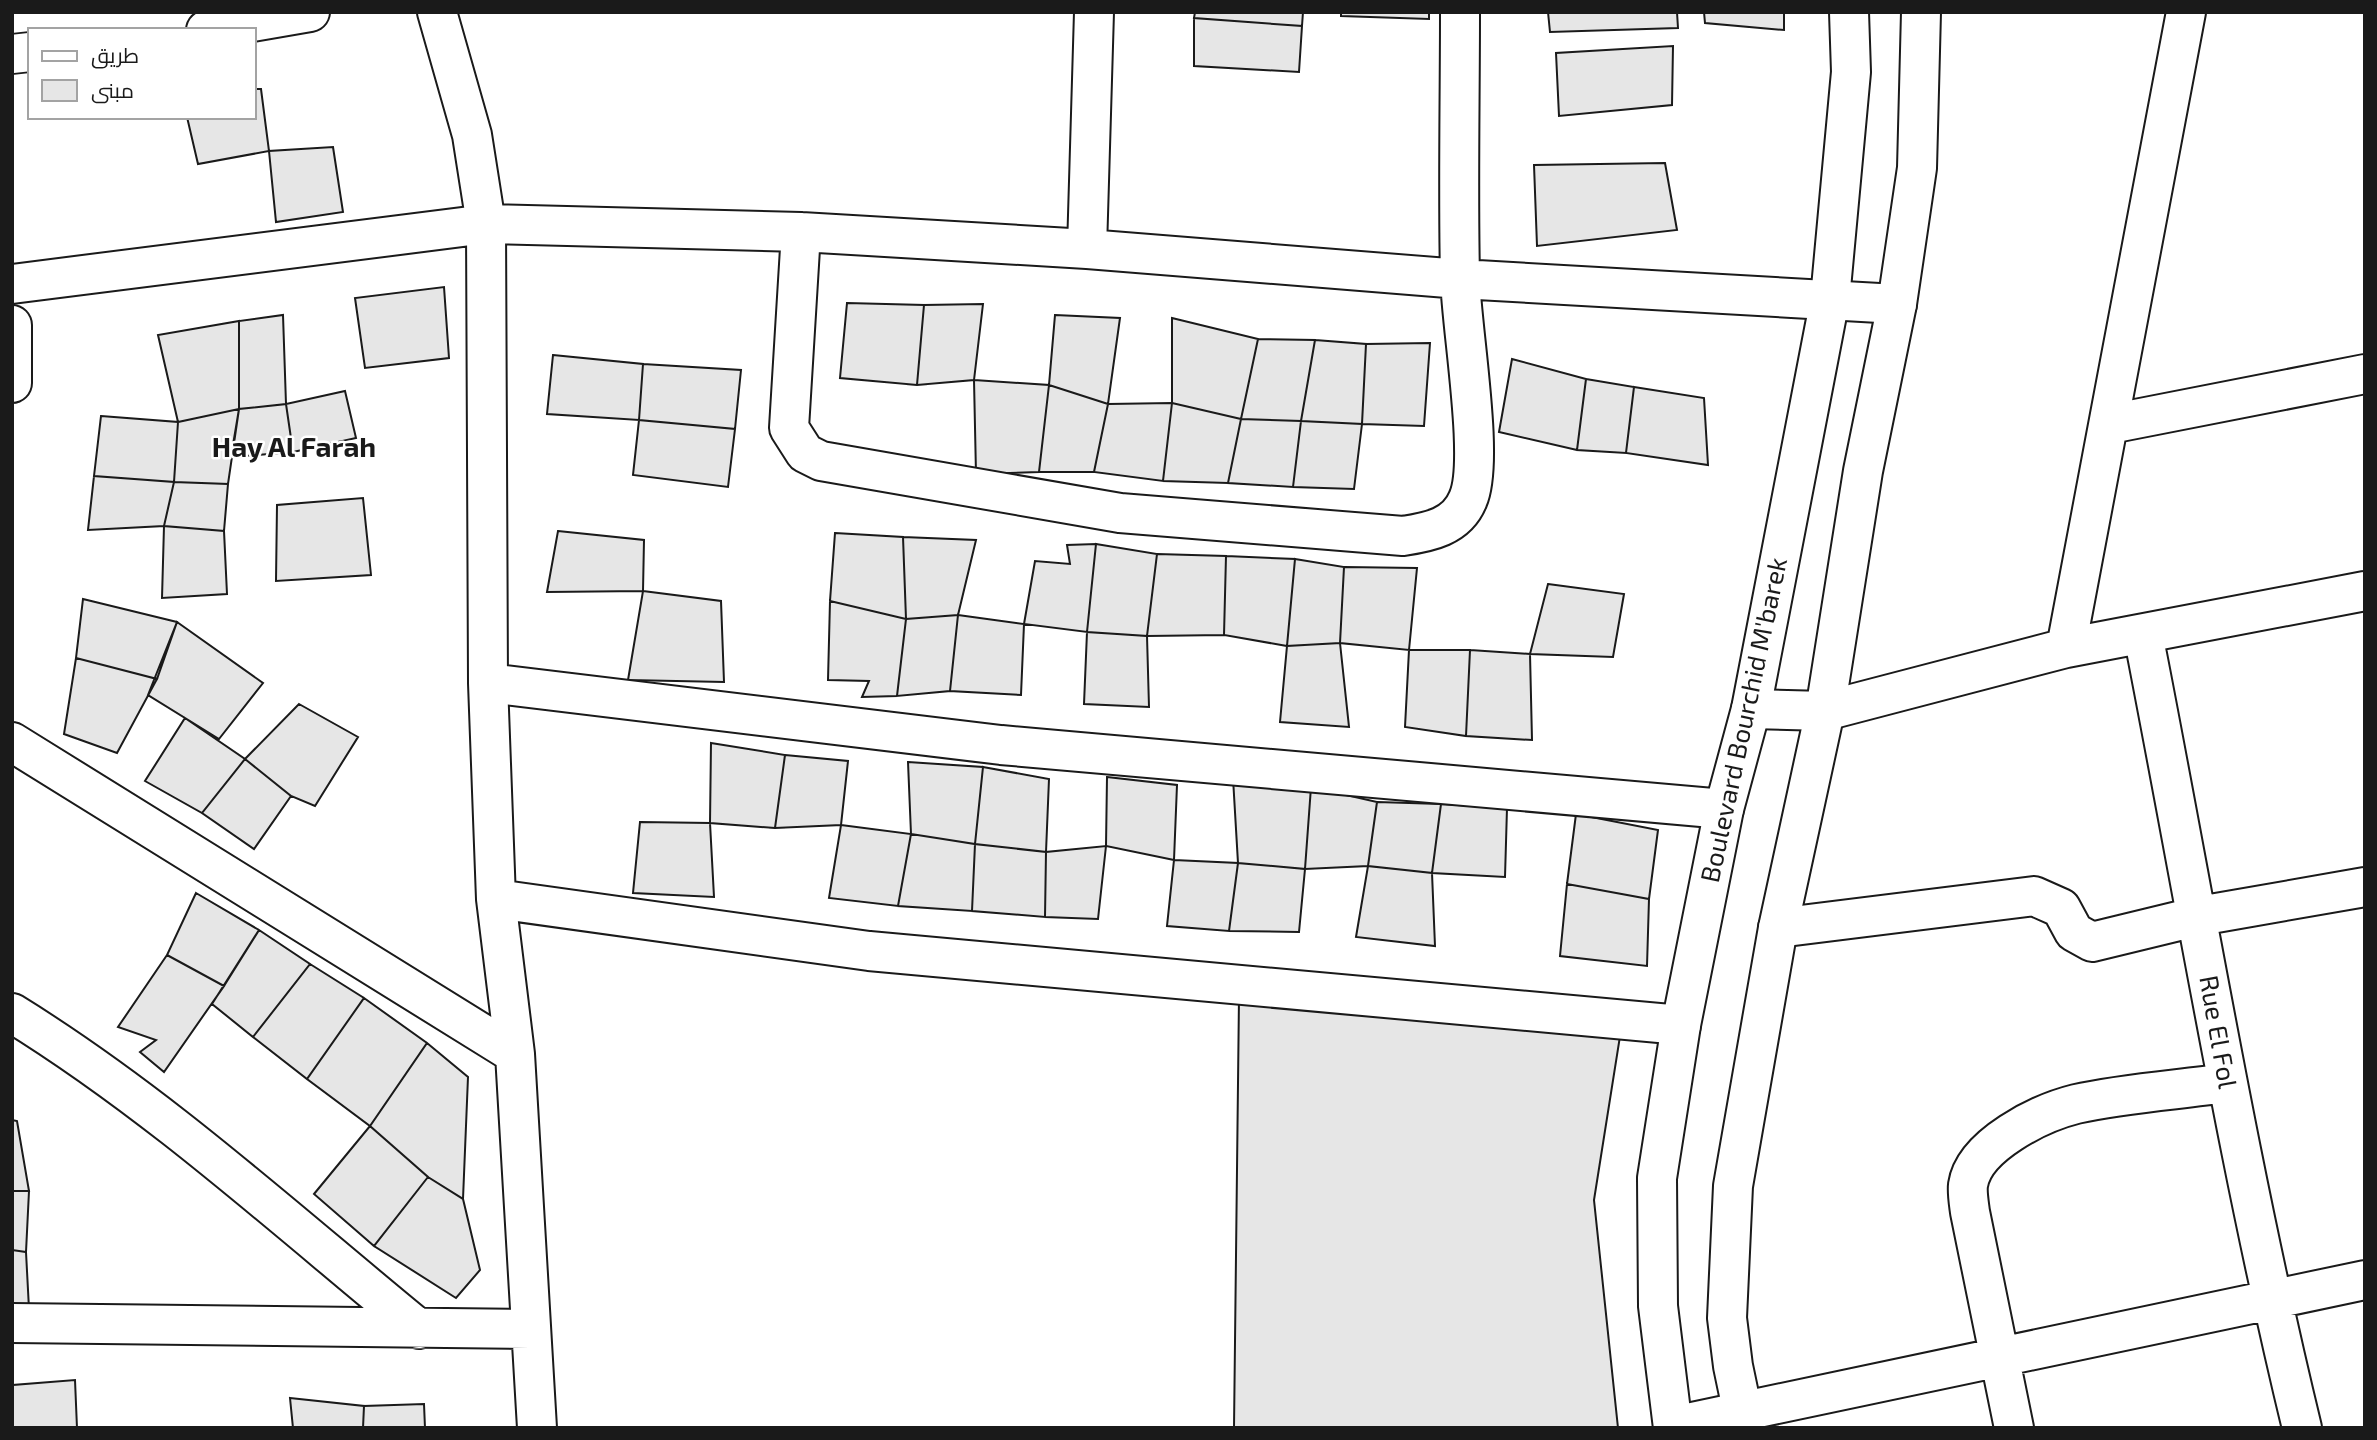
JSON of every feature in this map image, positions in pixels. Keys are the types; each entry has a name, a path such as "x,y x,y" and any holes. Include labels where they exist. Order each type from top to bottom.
{"street":[{"path":"213,28 243,19 310,12"},
{"path":"437,12 472,135 486,224 488,683 496,898 515,1054 537,1428"},
{"path":"1087,249 1094,12"},
{"path":"801,232 789,429 805,453 821,461 1120,513 1403,536 1442,528 1468,500 1472,484 1473,445 1460,279 1460,12"},
{"name":"Boulevard Bourchid M'barek","path":"1673,1427 1658,1306 1655,1215 1657,1178 1681,1025 1724,809 1751,709 1830,299 1851,72 1849,12"},
{"path":"1744,1420 1733,1367 1727,1318 1733,1186 1778,928 1825,711 1863,471 1897,304 1917,168 1921,12"},
{"path":"2066,648 2186,12"},
{"path":"12,284 486,224 801,232 1087,249 1460,279 1897,304"},
{"path":"12,325 12,383"},
{"path":"2110,424 2365,374"},
{"path":"1751,709 1825,711 2066,648 2365,591"},
{"name":"Rue El Fol","path":"2143,634 2199,916 2226,1083 2270,1298 2302,1428"},
{"path":"488,683 1001,745 1724,809"},
{"path":"12,742 515,1054"},
{"path":"1778,928 2016,896 2034,896 2054,902 2061,908 2074,932 2092,942 2199,916 2365,887"},
{"path":"496,898 869,951 1681,1025"},
{"path":"12,1013 94,1068 162,1119 419,1329"},
{"path":"2014,1428 1998,1356 1968,1186 1982,1156 2009,1133 2074,1104 2226,1083"},
{"path":"1673,1427 1744,1420 1998,1356 2365,1280"},
{"path":"12,1324 530,1329"}],"building":[{"path":"1195,12 1303,12 1302,26 1194,18"},
{"path":"1341,12 1429,12 1429,19 1341,16"},
{"path":"1548,12 1677,12 1678,28 1550,32"},
{"path":"1704,12 1784,12 1784,30 1705,23"},
{"path":"1194,18 1302,26 1299,72 1194,66"},
{"path":"1673,46 1672,105 1559,116 1556,53"},
{"path":"256,89 261,89 269,151 198,164 187,119 256,119"},
{"path":"333,147 343,212 276,222 269,151"},
{"path":"1665,163 1677,230 1537,246 1534,165"},
{"path":"444,287 449,358 365,368 355,298"},
{"path":"847,303 924,305 917,385 840,378"},
{"path":"983,304 974,380 917,385 924,305"},
{"path":"283,315 286,404 239,409 239,321"},
{"path":"1055,315 1120,318 1108,404 1049,385"},
{"path":"1172,318 1258,339 1241,419 1172,403"},
{"path":"239,321 239,409 178,422 158,335"},
{"path":"1258,339 1315,340 1301,421 1241,419"},
{"path":"1315,340 1366,344 1362,424 1301,421"},
{"path":"1430,343 1424,426 1362,424 1366,344"},
{"path":"553,355 643,364 639,420 547,414"},
{"path":"1512,359 1586,379 1577,450 1499,432"},
{"path":"643,364 741,370 735,429 639,420"},
{"path":"1586,379 1634,387 1626,453 1577,450"},
{"path":"974,380 1049,385 1039,472 976,474"},
{"path":"1049,385 1108,404 1094,472 1039,472"},
{"path":"1634,387 1704,398 1708,465 1626,453"},
{"path":"345,391 356,438 293,452 286,404"},
{"path":"1172,403 1163,481 1094,472 1108,404"},
{"path":"1172,403 1241,419 1228,483 1163,481"},
{"path":"286,404 293,452 231,457 239,409"},
{"path":"239,409 228,484 174,482 178,422"},
{"path":"101,416 178,422 174,482 94,476"},
{"path":"1241,419 1301,421 1293,487 1228,483"},
{"path":"639,420 735,429 728,487 633,475"},
{"path":"1301,421 1362,424 1354,489 1293,487"},
{"path":"94,476 174,482 164,526 88,530"},
{"path":"174,482 228,484 224,531 164,526"},
{"path":"363,498 371,575 276,581 277,505"},
{"path":"164,526 224,531 227,594 162,598"},
{"path":"558,531 644,540 643,591 547,592"},
{"path":"835,533 903,537 906,619 830,601"},
{"path":"903,537 976,540 958,615 906,619"},
{"path":"1096,544 1087,632 1024,624 1035,561 1070,564 1067,545"},
{"path":"1096,544 1157,554 1147,636 1087,632"},
{"path":"1157,554 1226,556 1224,635 1147,636"},
{"path":"1226,556 1295,559 1287,646 1224,635"},
{"path":"1295,559 1344,567 1340,643 1287,646"},
{"path":"1344,567 1417,568 1409,650 1340,643"},
{"path":"1548,584 1624,594 1613,657 1530,654"},
{"path":"643,591 721,601 724,682 628,680"},
{"path":"83,599 177,622 157,679 76,658"},
{"path":"830,601 906,619 897,696 862,697 869,681 828,680"},
{"path":"958,615 1024,624 1021,695 950,691"},
{"path":"958,615 950,691 897,696 906,619"},
{"path":"177,622 263,683 219,739 148,695"},
{"path":"1087,632 1147,636 1149,707 1084,704"},
{"path":"1340,643 1349,727 1280,722 1287,646"},
{"path":"1409,650 1470,650 1466,736 1405,727"},
{"path":"1470,650 1530,654 1532,740 1466,736"},
{"path":"76,658 157,679 117,753 64,734"},
{"path":"299,704 358,737 315,806 291,796 245,759"},
{"path":"185,718 245,759 202,813 145,781"},
{"path":"711,743 785,755 775,828 710,823"},
{"path":"785,755 848,761 841,825 775,828"},
{"path":"245,759 291,796 254,849 202,813"},
{"path":"908,762 983,767 975,844 911,834"},
{"path":"983,767 1049,779 1046,852 975,844"},
{"path":"1107,777 1177,785 1174,860 1106,846"},
{"path":"1233,778 1311,787 1305,869 1238,863"},
{"path":"1311,787 1377,802 1368,866 1305,869"},
{"path":"1377,802 1441,804 1432,873 1368,866"},
{"path":"1441,804 1507,808 1505,877 1432,873"},
{"path":"1576,814 1658,830 1649,899 1567,884"},
{"path":"640,822 710,823 714,897 633,893"},
{"path":"841,825 911,834 898,906 829,898"},
{"path":"911,834 975,844 972,911 898,906"},
{"path":"975,844 1046,852 1045,917 972,911"},
{"path":"1106,846 1098,919 1045,917 1046,852"},
{"path":"1174,860 1238,863 1229,931 1167,926"},
{"path":"1238,863 1305,869 1299,932 1229,931"},
{"path":"1368,866 1432,873 1435,946 1356,937"},
{"path":"1567,884 1649,899 1647,966 1560,956"},
{"path":"196,893 259,930 224,986 167,955"},
{"path":"259,930 310,964 253,1037 212,1004"},
{"path":"167,955 224,986 164,1072 140,1052 156,1040 118,1027"},
{"path":"310,964 364,998 307,1079 253,1037"},
{"path":"1239,997 1621,1030 1594,1200 1618,1428 1234,1428"},
{"path":"364,998 427,1043 370,1126 307,1079"},
{"path":"427,1043 468,1077 463,1199 428,1177 370,1126"},
{"path":"12,1120 17,1121 29,1191 12,1191"},
{"path":"370,1126 428,1177 374,1246 314,1194"},
{"path":"428,1177 463,1199 480,1270 456,1298 374,1246"},
{"path":"12,1191 29,1191 26,1252 12,1250"},
{"path":"12,1250 26,1252 29,1309 12,1308"},
{"path":"75,1380 77,1428 13,1428 13,1385"},
{"path":"290,1398 364,1406 363,1428 293,1428"},
{"path":"424,1404 425,1428 363,1428 364,1406"}],"district":[{"name":"Hay Al Farah","path":"294,447"}]}
